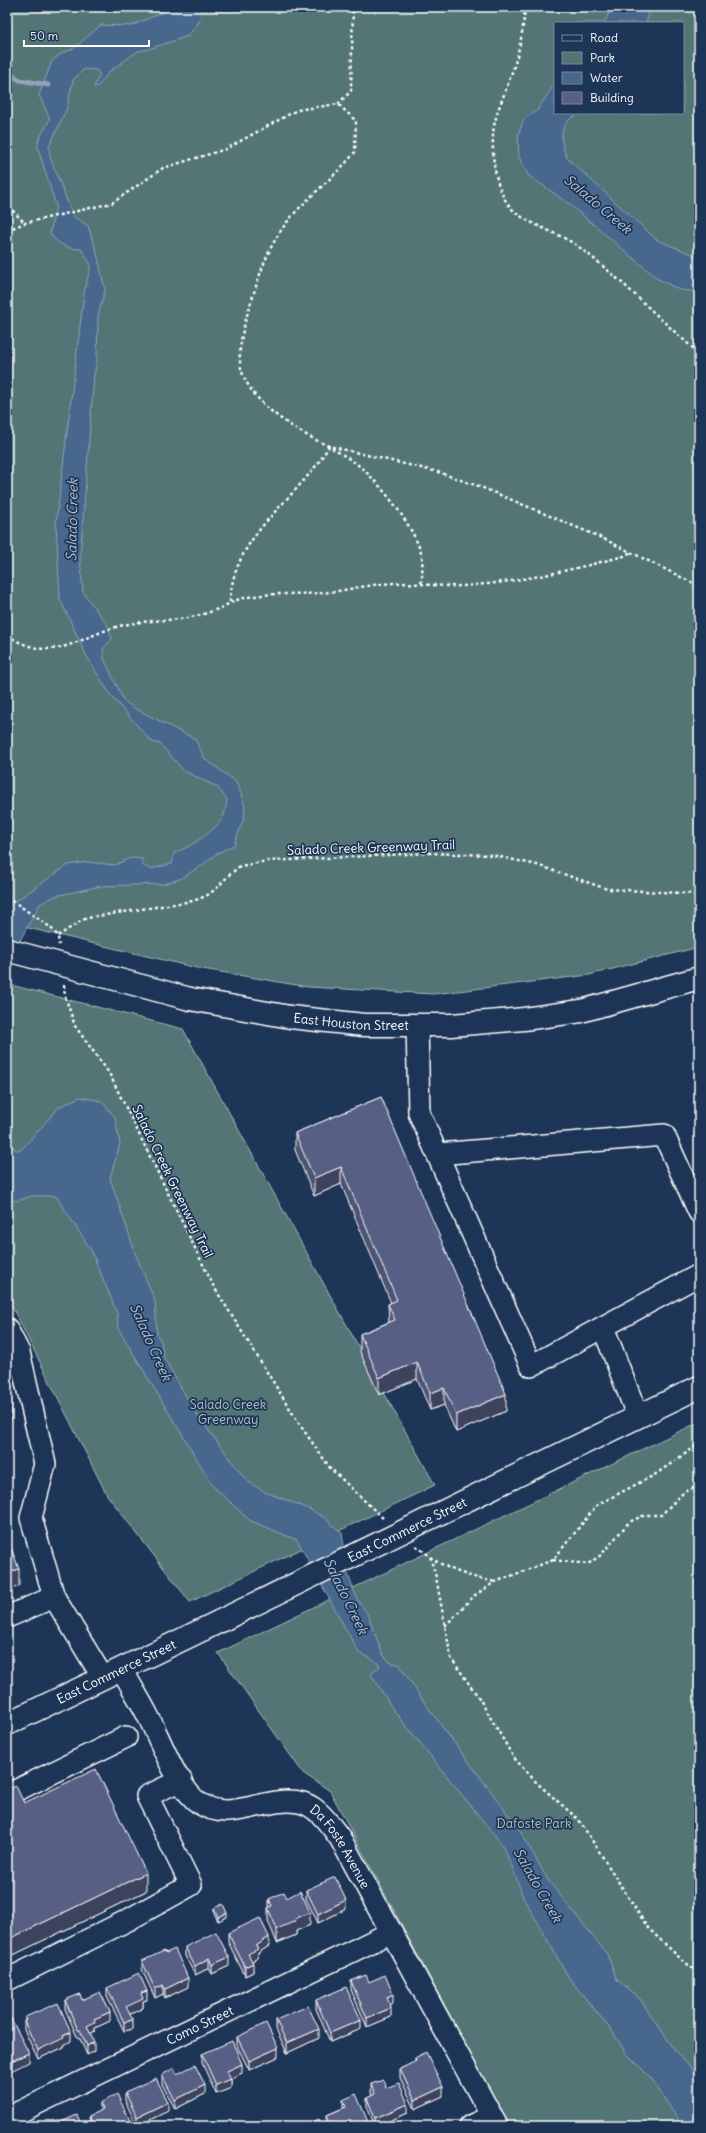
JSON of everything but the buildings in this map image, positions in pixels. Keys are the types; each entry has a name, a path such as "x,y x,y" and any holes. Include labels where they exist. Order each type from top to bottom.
{"main road":[{"name":"East Houston Street","path":"7,950 190,998 290,1017 364,1026 480,1022 581,1011 699,978"},
{"name":"East Commerce Street","path":"7,1724 699,1387"}],"street":[{"path":"417,1025 419,1113 531,1366 699,1275"},
{"path":"438,1154 664,1135 699,1212"},
{"path":"602,1327 638,1417"},
{"name":"Da Foste Avenue","path":"7,1329 19,1352 45,1464 31,1518 54,1597 112,1673 181,1780 199,1803 217,1810 240,1811 285,1800 304,1803 326,1819 340,1838 494,2121"},
{"path":"7,1617 54,1597"},
{"path":"7,1795 126,1737"},
{"path":"7,1980 128,1920 191,1885 147,1796 181,1780"},
{"name":"Como Street","path":"7,2118 392,1932"},
{"path":"470,2126 494,2121"}],"path":[{"path":"7,230 25,223 112,203 163,168 176,163 198,159 214,152 226,149 297,110 338,104 351,91 353,7"},
{"path":"525,7 518,54 500,103 493,134 494,166 504,196 512,210 575,244 595,260 699,353"},
{"path":"338,104 356,121 355,152 282,228 268,254 246,317 241,344 241,366 252,391 262,402 312,439 330,446 438,472 481,487 631,552 699,586"},
{"path":"7,208 12,210 25,223"},
{"path":"330,446 358,465 373,478 404,520 417,543 422,557 421,585"},
{"path":"230,602 230,585 250,542 273,512 309,476 330,446"},
{"path":"7,635 25,644 42,649 54,649 69,646 122,625 188,618 215,610 230,602 256,596 321,593 387,583 460,586 516,581 613,559 631,552"},
{"name":"Salado Creek Greenway Trail","path":"58,936 82,920 92,917 193,901 206,896 216,889 228,875 240,866 268,861 429,853 492,855 537,865 607,889 699,894"},
{"path":"7,897 42,921 58,936 60,950"},
{"name":"Salado Creek Greenway Trail","path":"63,981 65,996 75,1026 109,1073 214,1287 300,1425"},
{"path":"553,1560 597,1505 656,1474 699,1444"},
{"path":"445,1626 475,1594 495,1582 553,1560 588,1564 601,1555 630,1522 645,1515 661,1515 684,1492 699,1486"},
{"path":"430,1556 447,1568 475,1578 495,1582"},
{"path":"479,1698 514,1758 537,1783 579,1820 648,1928 682,1960 699,1973"}],"green space":[{"path":"7,7 699,7 699,947 589,975 433,994 308,987 197,968 7,923"},
{"name":"Salado Creek Greenway","path":"7,984 183,1029 435,1485 190,1602 107,1495 7,1297"},
{"name":"Dafoste Park","path":"699,1422 699,2126 509,2126 330,1791 303,1773 218,1653"}],"water":[{"name":"Salado Creek","path":"168,7 203,7 199,22 188,36 149,49 138,51 110,71 98,86 94,87 100,74 96,70 84,69 73,80 67,108 49,147 50,157 73,216 88,226 97,253 105,290 98,316 97,361 94,375 80,558 83,592 108,626 112,639 103,649 104,659 124,701 134,708 195,739 205,759 235,781 245,807 244,818 234,845 216,854 182,878 164,884 101,886 55,896 40,904 7,964 7,907 68,865 87,862 115,865 130,858 142,859 142,865 150,869 172,864 174,853 205,836 216,827 222,820 226,808 227,799 217,787 184,771 160,744 152,742 111,696 86,655 60,599 56,523 84,293 91,265 81,249 63,246 56,241 50,233 56,206 38,148 38,141 50,119 39,95 52,61 62,53 73,49 101,25 131,26 163,12"},
{"path":"612,7 651,7 646,22 604,22"},
{"name":"Salado Creek","path":"554,85 554,114 578,114 568,122 562,132 564,151 567,158 657,240 699,257 699,292 680,290 658,279 568,203 528,175 519,157 518,135 524,119 537,111"},
{"name":"Salado Creek","path":"80,1097 101,1101 115,1117 120,1144 110,1178 136,1255 155,1301 157,1335 161,1341 164,1358 197,1415 247,1481 265,1492 307,1508 325,1518 342,1533 348,1574 357,1599 367,1613 383,1655 391,1663 399,1664 426,1705 519,1829 548,1880 607,1954 617,1980 640,1999 677,2053 691,2068 699,2084 699,2126 682,2126 651,2078 626,2053 612,2031 569,1978 523,1897 514,1871 501,1843 394,1711 371,1674 380,1666 377,1662 359,1653 297,1540 249,1520 213,1486 118,1328 117,1313 91,1250 56,1196 32,1196 16,1201 7,1198 7,1132 10,1143 16,1150 21,1150 59,1107"}],"waterway":[{"path":"7,72 20,80 48,85"}]}
